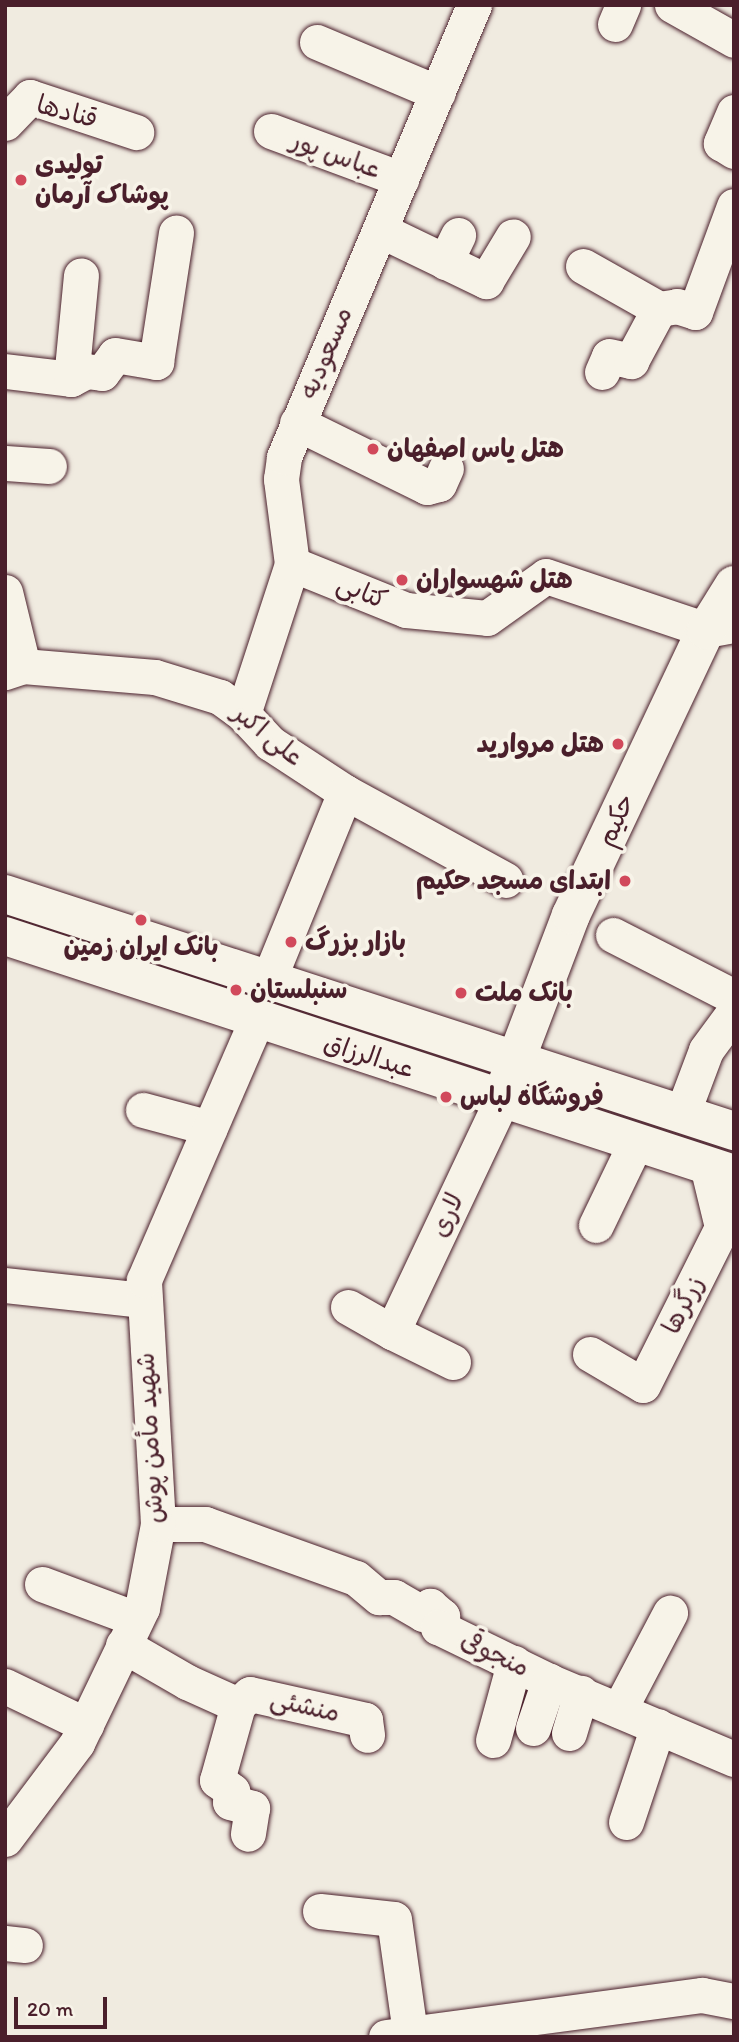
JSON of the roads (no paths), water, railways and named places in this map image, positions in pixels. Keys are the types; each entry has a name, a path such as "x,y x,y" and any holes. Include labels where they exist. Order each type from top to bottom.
{"main road":[{"name":"حکیم","path":"502,1099 571,915 720,628 734,585"},
{"name":"عبدالرزاق","path":"5,894 514,1062 734,1131"},
{"name":"عبدالرزاق","path":"5,936 720,1170"}],"street":[{"name":"مسعودیه","path":"243,714 292,564 281,479 298,423 474,5"},
{"path":"672,5 734,40"},
{"path":"317,42 438,93"},
{"name":"قنادها","path":"5,123 30,97 136,132"},
{"path":"734,112 721,143 734,151"},
{"name":"عباس پور","path":"271,131 401,179"},
{"path":"583,266 659,309 677,306 695,312 734,206"},
{"path":"380,230 452,249 486,281 513,236"},
{"path":"5,371 71,379 86,370 102,373 115,355 156,362 176,233"},
{"path":"71,379 81,275"},
{"path":"602,372 609,356 631,360 659,309"},
{"path":"298,423 427,486 439,484 446,468"},
{"path":"5,463 49,467"},
{"name":"کتابی","path":"292,564 405,610 487,618 546,576 720,628"},
{"path":"5,592 14,669"},
{"name":"علی اکبر","path":"14,669 155,677 219,697 243,714 270,743 345,792 506,880"},
{"path":"268,981 345,792"},
{"path":"613,935 734,997"},
{"path":"682,1114 706,1049 734,1012"},
{"name":"شهید مأمن پوش","path":"5,1839 86,1724 130,1632 158,1524 144,1280 257,1019"},
{"name":"لاری","path":"392,1332 502,1099"},
{"path":"143,1110 210,1128"},
{"path":"596,1225 636,1142"},
{"name":"زرگرها","path":"590,1354 643,1385 722,1227 720,1170"},
{"path":"5,1285 144,1300"},
{"path":"348,1307 453,1362"},
{"name":"منجوقی","path":"158,1524 205,1524 356,1578 379,1597 394,1597 423,1614 430,1606 442,1616 438,1627 549,1681 658,1726 731,1751"},
{"name":"منشئی","path":"42,1584 130,1632 187,1682 238,1705 250,1694 365,1720 367,1735"},
{"path":"620,1710 670,1613"},
{"path":"493,1740 514,1663"},
{"path":"533,1728 549,1681"},
{"path":"5,1686 86,1724"},
{"path":"569,1733 581,1693"},
{"path":"238,1705 217,1780 232,1791 230,1802 252,1808 248,1833"},
{"path":"626,1822 658,1726"},
{"path":"320,1911 394,1919 398,2035 562,2025 702,1994 734,2001"}],"place":[{"name":"تولیدی پوشاک آرمان","path":"21,180"},
{"name":"هتل یاس اصفهان","path":"373,449"},
{"name":"هتل شهسواران","path":"402,580"},
{"name":"هتل مروارید","path":"618,744"},
{"name":"ابتدای مسجد حکیم","path":"625,881"},
{"name":"بانک ایران زمین","path":"141,920"},
{"name":"بازار بزرگ","path":"291,942"},
{"name":"سنبلستان","path":"236,990"},
{"name":"بانک ملت","path":"461,993"},
{"name":"فروشگاه لباس","path":"446,1097"}]}
